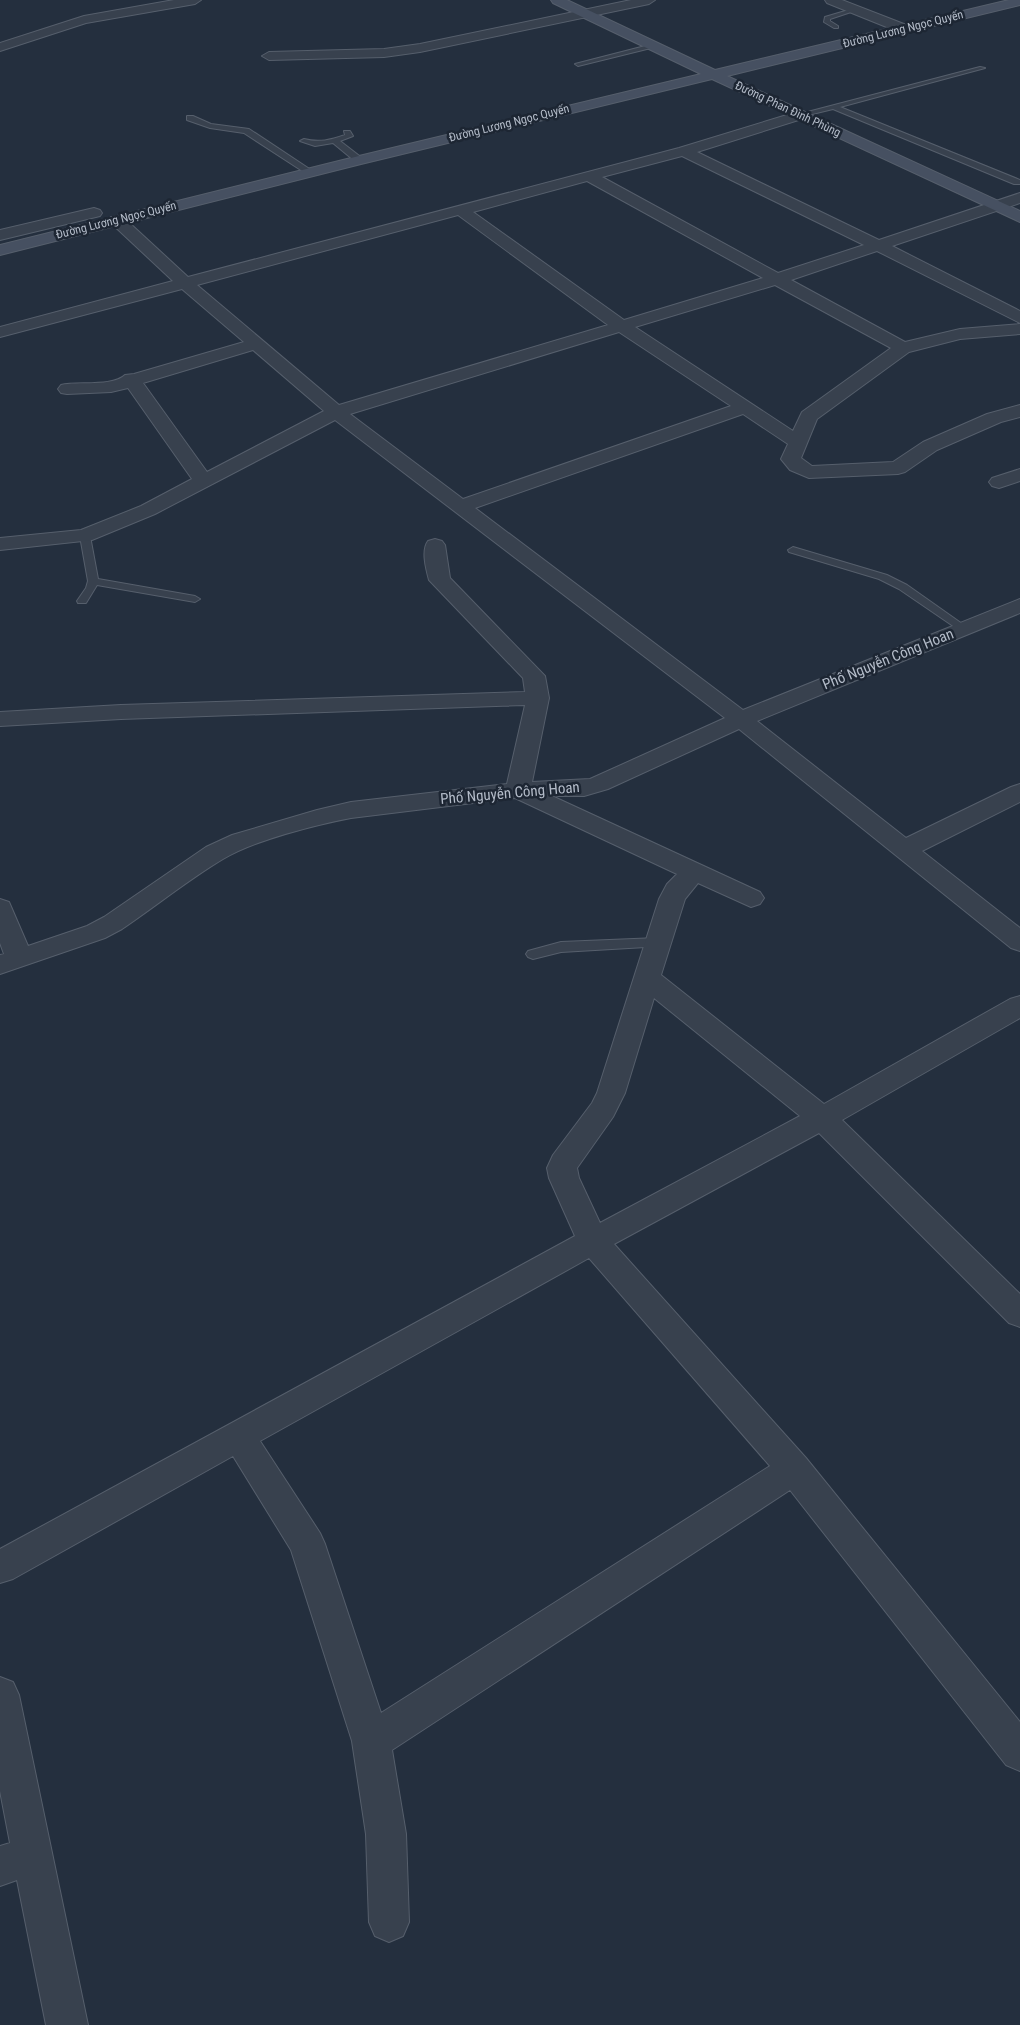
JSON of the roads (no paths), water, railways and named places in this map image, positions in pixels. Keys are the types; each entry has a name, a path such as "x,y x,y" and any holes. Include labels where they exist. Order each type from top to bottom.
{"main road":[{"name":"Đường Phan Đình Phùng","path":"557,0 1020,217"},
{"name":"Đường Lương Ngọc Quyến","path":"0,250 358,160 1020,1"}],"street":[{"path":"0,47 84,20 195,0"},
{"path":"269,56 384,53 420,48 649,0"},
{"path":"831,0 904,29"},
{"path":"0,332 684,151 800,115"},
{"path":"684,151 878,245 1020,318"},
{"path":"589,176 903,348"},
{"path":"0,544 85,536 148,510 336,412 777,279 994,205 1018,190"},
{"path":"461,210 621,326 798,442"},
{"path":"0,236 94,213"},
{"path":"117,220 184,282 336,412 741,719 1020,942"},
{"path":"1020,329 960,334 903,348 809,416 791,459 797,466 810,472 898,468 930,446 994,418 1020,411"},
{"path":"67,389 102,388 256,344"},
{"path":"131,379 203,480"},
{"path":"461,506 744,408"},
{"path":"999,482 1020,475"},
{"path":"435,545 437,570 440,580 534,676 537,683 538,698 518,790 752,898"},
{"name":"Phố Nguyễn Công Hoan","path":"10,961 96,932 113,923 215,854 241,841 351,810 518,790 584,788 599,784 741,719 1020,605"},
{"path":"0,719 121,712 538,698"},
{"path":"903,850 1020,792"},
{"path":"695,871 676,890 611,1093 603,1109 562,1168 564,1178 593,1240 794,1469 1020,1752"},
{"path":"0,908 10,961"},
{"path":"647,978 822,1118 1020,1314"},
{"path":"0,1567 239,1437 297,1403 593,1240 822,1118 1020,1006"},
{"path":"239,1437 307,1544 371,1741 386,1834 388,1922"},
{"path":"371,1741 794,1469"},
{"path":"0,1695 16,1861 67,2025"}],"lane":[{"path":"836,27 827,22 826,18 854,10"},
{"path":"578,64 653,46"},
{"path":"800,115 982,68"},
{"path":"835,106 1018,190"},
{"path":"190,118 210,126 246,131 310,172"},
{"path":"304,141 317,144 335,141 349,136 347,133"},
{"path":"335,141 358,160"},
{"path":"82,601 91,588 93,581 85,536"},
{"path":"793,550 883,577 903,587 963,628"},
{"path":"93,581 195,600"},
{"path":"534,954 561,947 658,943"}]}
